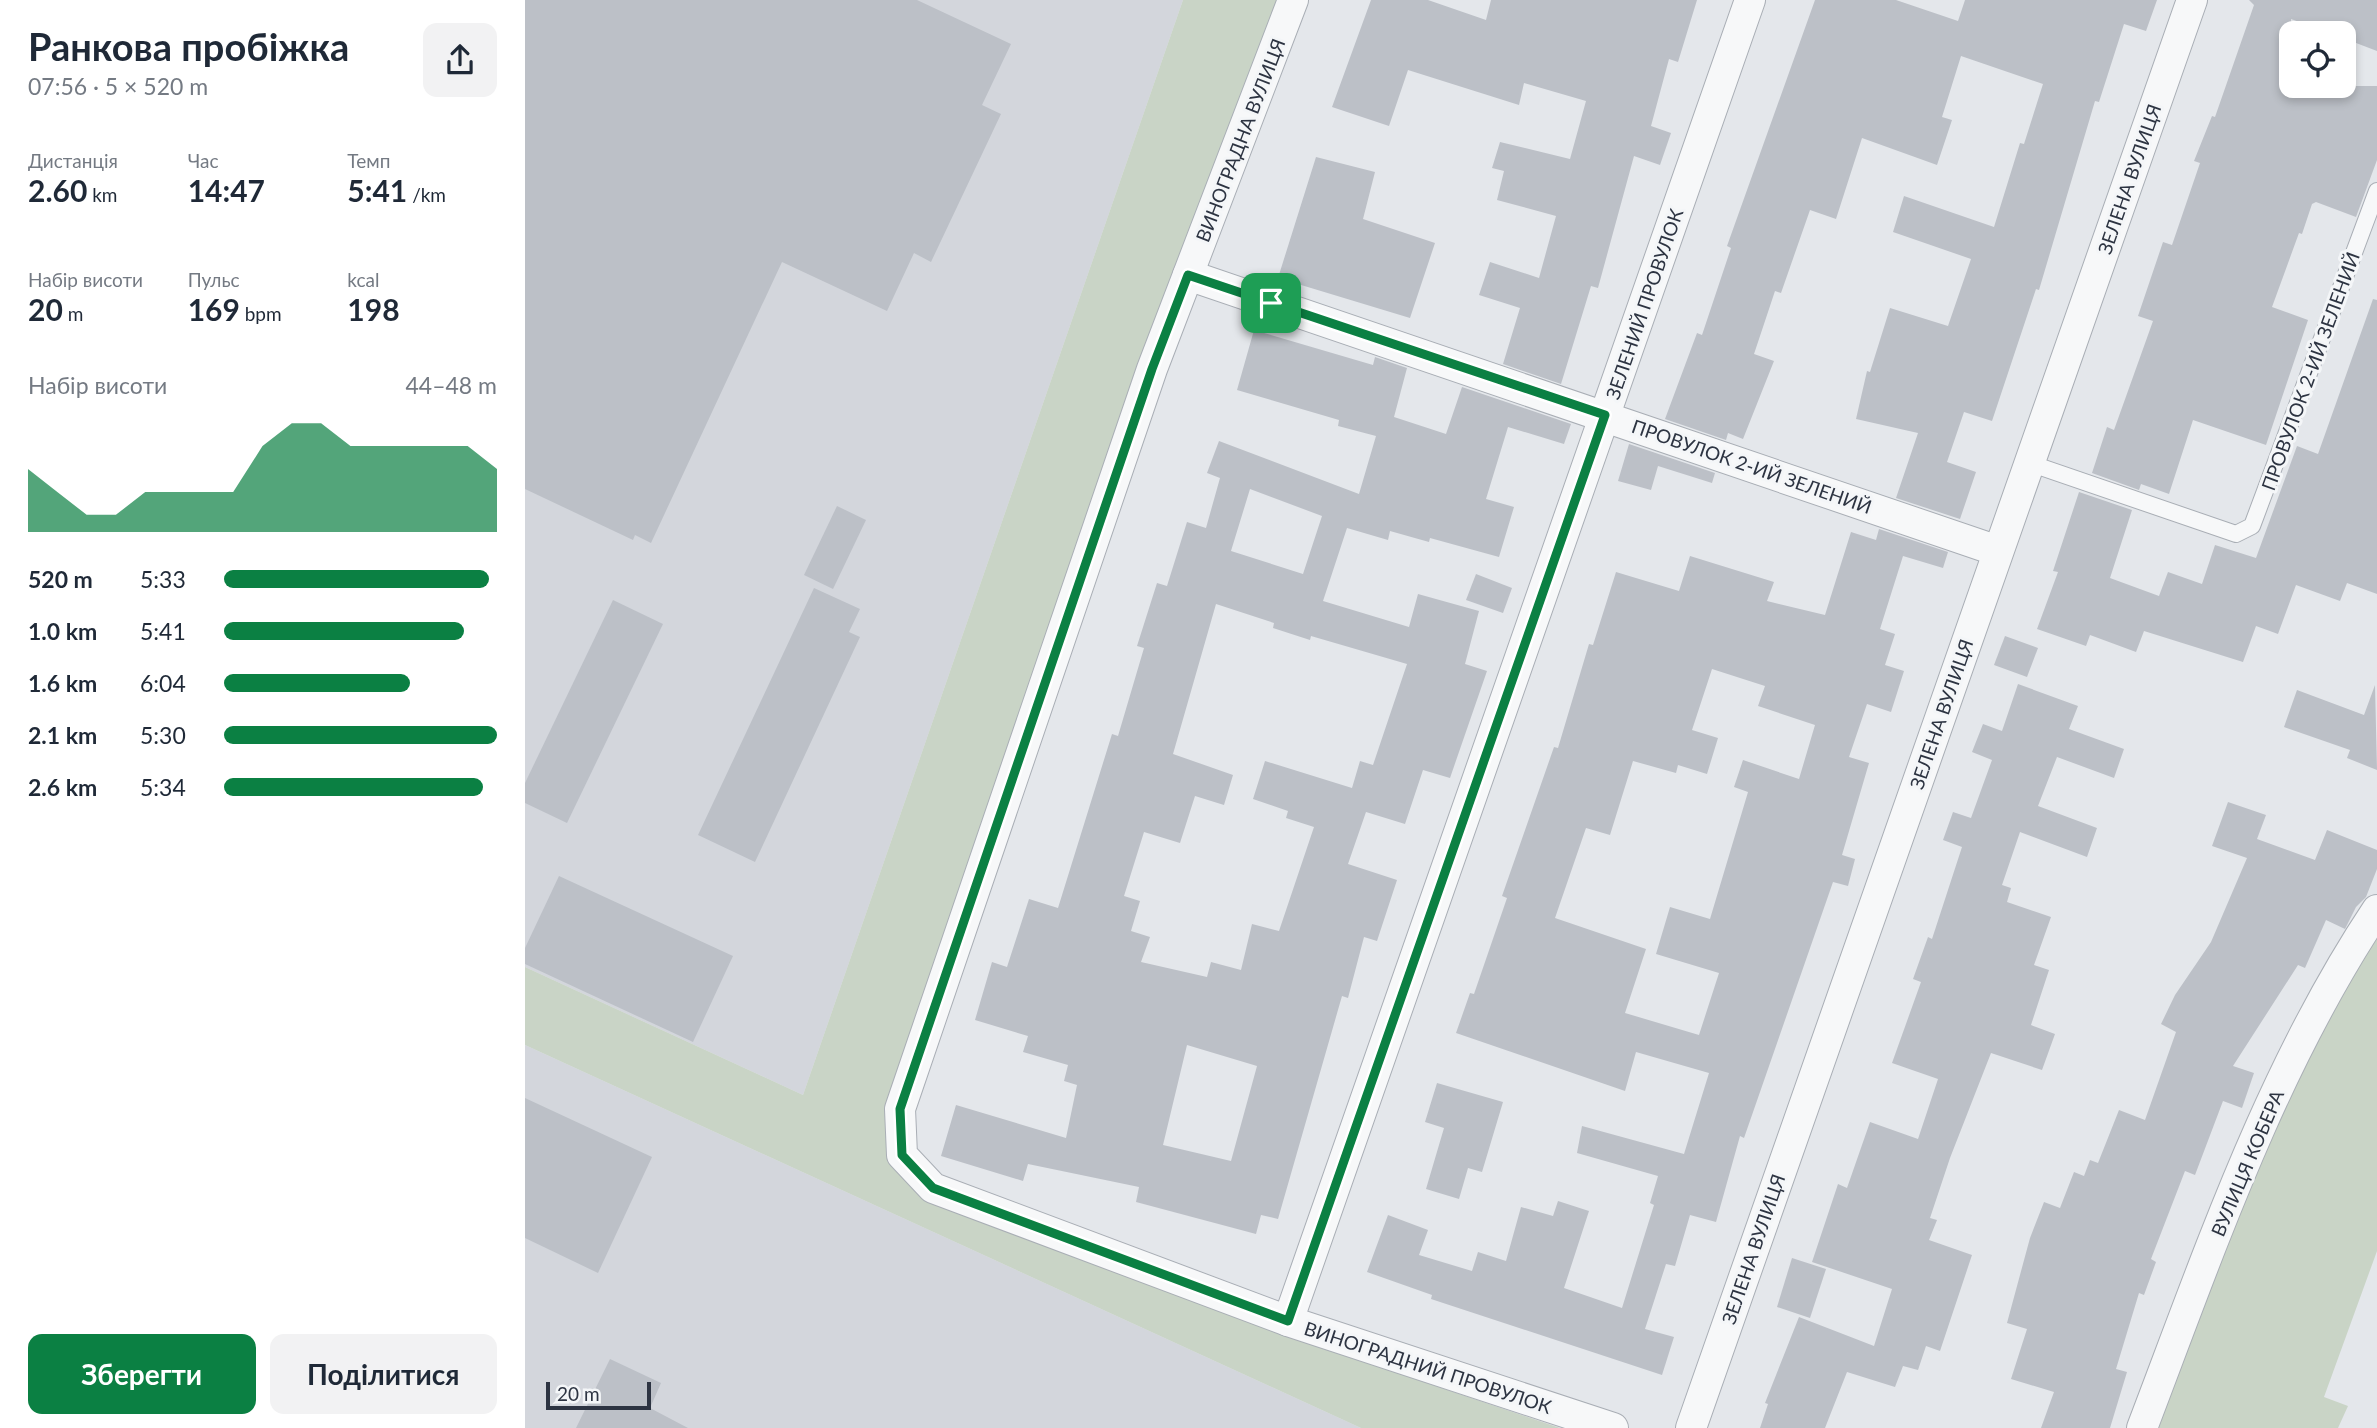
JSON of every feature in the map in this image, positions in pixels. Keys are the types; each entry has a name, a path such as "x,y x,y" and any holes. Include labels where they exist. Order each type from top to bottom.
{"street":[{"name":"ВИНОГРАДНА ВУЛИЦЯ","path":"902,1155 900,1109 1152,369 1293,0"},
{"name":"ЗЕЛЕНИЙ ПРОВУЛОК","path":"1288,1321 1750,0"},
{"name":"ЗЕЛЕНА ВУЛИЦЯ","path":"1691,1428 2192,0"},
{"name":"ПРОВУЛОК 2-ИЙ ЗЕЛЕНИЙ","path":"1188,275 1998,551"},
{"name":"ВУЛИЦЯ КОБЕРА","path":"2142,1428 2250,1144 2334,975 2377,910"},
{"name":"ВИНОГРАДНИЙ ПРОВУЛОК","path":"902,1155 933,1188 1288,1321 1613,1428"}],"lane":[{"name":"ПРОВУЛОК 2-ИЙ ЗЕЛЕНИЙ","path":"2029,463 2236,534 2252,526 2377,191"}],"shaded area":[{"path":"525,0 1183,0 803,1095 525,967"},
{"path":"525,1045 1361,1428 525,1428"}],"green space":[{"path":"1183,0 1279,0 890,1161 1285,1335 1560,1428 1361,1428 525,1045 525,967 803,1095"},
{"path":"2377,928 2377,1251 2324,1397 2348,1406 2338,1428 2155,1428 2263,1145"}],"building":[{"path":"525,0 917,0 1011,44 982,105 1001,114 931,262 914,253 887,311 782,262 651,543 635,535 633,540 525,489"},
{"path":"1371,0 1428,0 1486,20 1491,0 1697,0 1678,62 1669,59 1651,126 1671,133 1660,165 1634,156 1598,288 1591,286 1561,384 1503,364 1520,308 1479,295 1490,262 1539,278 1556,216 1497,200 1504,171 1492,168 1500,142 1570,159 1586,101 1524,83 1519,105 1408,70 1389,126 1332,107"},
{"path":"1815,0 1896,0 1958,21 1965,0 2157,0 2146,31 2124,24 2099,102 2095,101 2039,290 2036,289 1992,421 1964,412 1947,462 1976,472 1960,519 1896,498 1918,433 1856,419 1867,371 1870,372 1890,308 1948,326 1971,259 1893,232 1904,196 1994,227 2020,143 2024,144 2043,84 1961,56 1942,117 1952,120 1937,165 1862,138 1836,219 1810,210 1781,293 1775,291 1754,354 1774,361 1743,439 1728,433 1726,440 1665,419 1697,333 1702,335 1731,248 1727,246"},
{"path":"2249,0 2377,0 2377,51 2356,43 2356,21 2279,21 2279,98 2356,98 2356,86 2377,86 2377,160 2356,217 2316,202 2312,204 2302,234 2299,233 2272,307 2308,320 2266,445 2193,420 2169,494 2141,484 2139,490 2092,473 2107,427 2114,430 2153,321 2138,316 2163,242 2172,245 2200,163 2194,161 2212,116 2215,117 2254,5"},
{"path":"1316,157 1375,172 1363,219 1435,243 1410,318 1278,278"},
{"path":"2373,299 2377,300 2377,594 2347,583 2340,601 2296,585 2278,634 2256,626 2243,662 2144,631 2136,652 2090,635 2086,646 2037,629 2058,572 2053,571 2079,492 2132,510 2110,578 2159,596 2168,572 2202,584 2215,545 2256,558 2297,446 2318,454"},
{"path":"1254,330 1373,365 1375,357 1407,368 1394,417 1446,434 1462,387 1571,424 1564,444 1508,427 1486,499 1514,507 1499,557 1430,538 1429,542 1390,531 1388,540 1347,528 1323,601 1409,627 1418,594 1479,611 1465,664 1487,671 1450,778 1423,770 1405,824 1366,812 1348,864 1397,880 1377,941 1364,937 1348,998 1342,996 1278,1219 1261,1215 1256,1234 1136,1202 1139,1187 1028,1164 1023,1181 941,1156 956,1105 1066,1138 1077,1085 1064,1081 1068,1065 1023,1052 1028,1036 975,1020 992,962 1007,967 1029,899 1058,908 1112,734 1118,736 1144,648 1137,646 1157,583 1167,586 1187,522 1206,528 1220,478 1207,473 1219,441 1359,494 1376,436 1338,426 1339,420 1237,390","holes":["1250,489 1322,516 1303,574 1231,551","1216,604 1274,623 1273,628 1310,640 1311,636 1407,664 1373,765 1360,761 1352,788 1265,761 1253,799 1288,811 1286,818 1314,827 1279,931 1252,924 1241,970 1211,962 1207,977 1141,962 1150,937 1131,931 1140,901 1124,896 1144,832 1180,843 1195,796 1224,805 1233,775 1173,754","1187,1045 1257,1066 1231,1161 1163,1145"]},
{"path":"1629,444 1715,473 1712,483 1658,466 1651,490 1618,481"},
{"path":"837,506 866,520 833,589 804,575"},
{"path":"1879,529 1948,552 1943,568 1903,556 1880,629 1895,634 1885,665 1904,671 1891,712 1867,704 1849,757 1869,763 1842,855 1855,859 1848,886 1833,882 1744,1138 1740,1136 1716,1222 1690,1215 1675,1266 1666,1264 1645,1329 1674,1337 1662,1375 1431,1299 1432,1295 1367,1272 1388,1215 1428,1230 1419,1255 1472,1271 1478,1252 1506,1261 1521,1207 1553,1216 1558,1201 1589,1211 1564,1288 1622,1308 1654,1205 1650,1203 1658,1176 1577,1153 1582,1126 1684,1154 1709,1073 1636,1052 1625,1091 1456,1033 1470,993 1474,994 1507,898 1502,896 1554,747 1558,748 1589,644 1593,645 1616,572 1679,591 1690,556 1774,582 1767,601 1825,615 1851,532 1876,540","holes":["1712,669 1765,686 1758,706 1815,725 1799,779 1743,760 1734,787 1748,792 1710,919 1670,907 1656,954 1719,973 1699,1035 1625,1013 1646,949 1555,918 1586,828 1610,835 1633,761 1676,773 1678,765 1707,774 1718,738 1692,730"]},
{"path":"1476,574 1512,588 1503,613 1466,600"},
{"path":"814,588 860,609 849,632 860,637 755,862 698,835"},
{"path":"613,600 663,624 567,823 525,803 525,783"},
{"path":"2005,636 2038,648 2027,677 1994,665"},
{"path":"2018,684 2078,706 2069,729 2124,749 2114,778 2057,757 2038,806 2097,828 2087,857 2020,832 2002,885 2011,888 2007,902 2051,917 2034,965 2049,970 2031,1025 2055,1034 2042,1070 1991,1053 1950,1158 1930,1218 1937,1220 1929,1240 1972,1255 1940,1351 1926,1346 1918,1370 1903,1366 1895,1387 1847,1372 1825,1428 1760,1428 1768,1404 1765,1403 1799,1317 1874,1346 1892,1289 1812,1262 1838,1184 1847,1188 1870,1122 1918,1139 1938,1079 1892,1063 1921,982 1913,979 1928,937 1932,939 1962,847 1943,840 1953,812 1971,818 1992,760 1972,752 1983,724 2002,731"},
{"path":"2375,685 2377,770 2347,758 2350,750 2284,727 2297,690 2364,715"},
{"path":"2228,802 2266,815 2257,839 2315,860 2327,830 2377,850 2377,869 2366,897 2356,907 2345,929 2326,920 2305,968 2298,965 2233,1066 2254,1073 2242,1108 2223,1101 2195,1175 2185,1171 2151,1259 2156,1262 2144,1295 2139,1293 2116,1369 2127,1372 2110,1428 2041,1428 2054,1392 2011,1379 2027,1329 2007,1323 2030,1238 2044,1202 2060,1208 2074,1172 2084,1176 2090,1160 2098,1163 2119,1110 2145,1120 2176,1032 2161,1024 2175,995 2211,942 2247,858 2212,846"},
{"path":"559,876 733,956 693,1042 525,964 525,948"},
{"path":"1437,1083 1503,1102 1482,1172 1468,1168 1459,1199 1426,1189 1444,1128 1425,1122"},
{"path":"525,1098 652,1157 598,1273 525,1238"},
{"path":"1792,1258 1826,1269 1810,1318 1777,1307"},
{"path":"610,1359 661,1383 650,1408 688,1428 576,1428"}],"route":[{"path":"1188,275 1271,303 1605,415 1288,1321 933,1188 902,1155 900,1109 1152,369 1188,275"}]}
